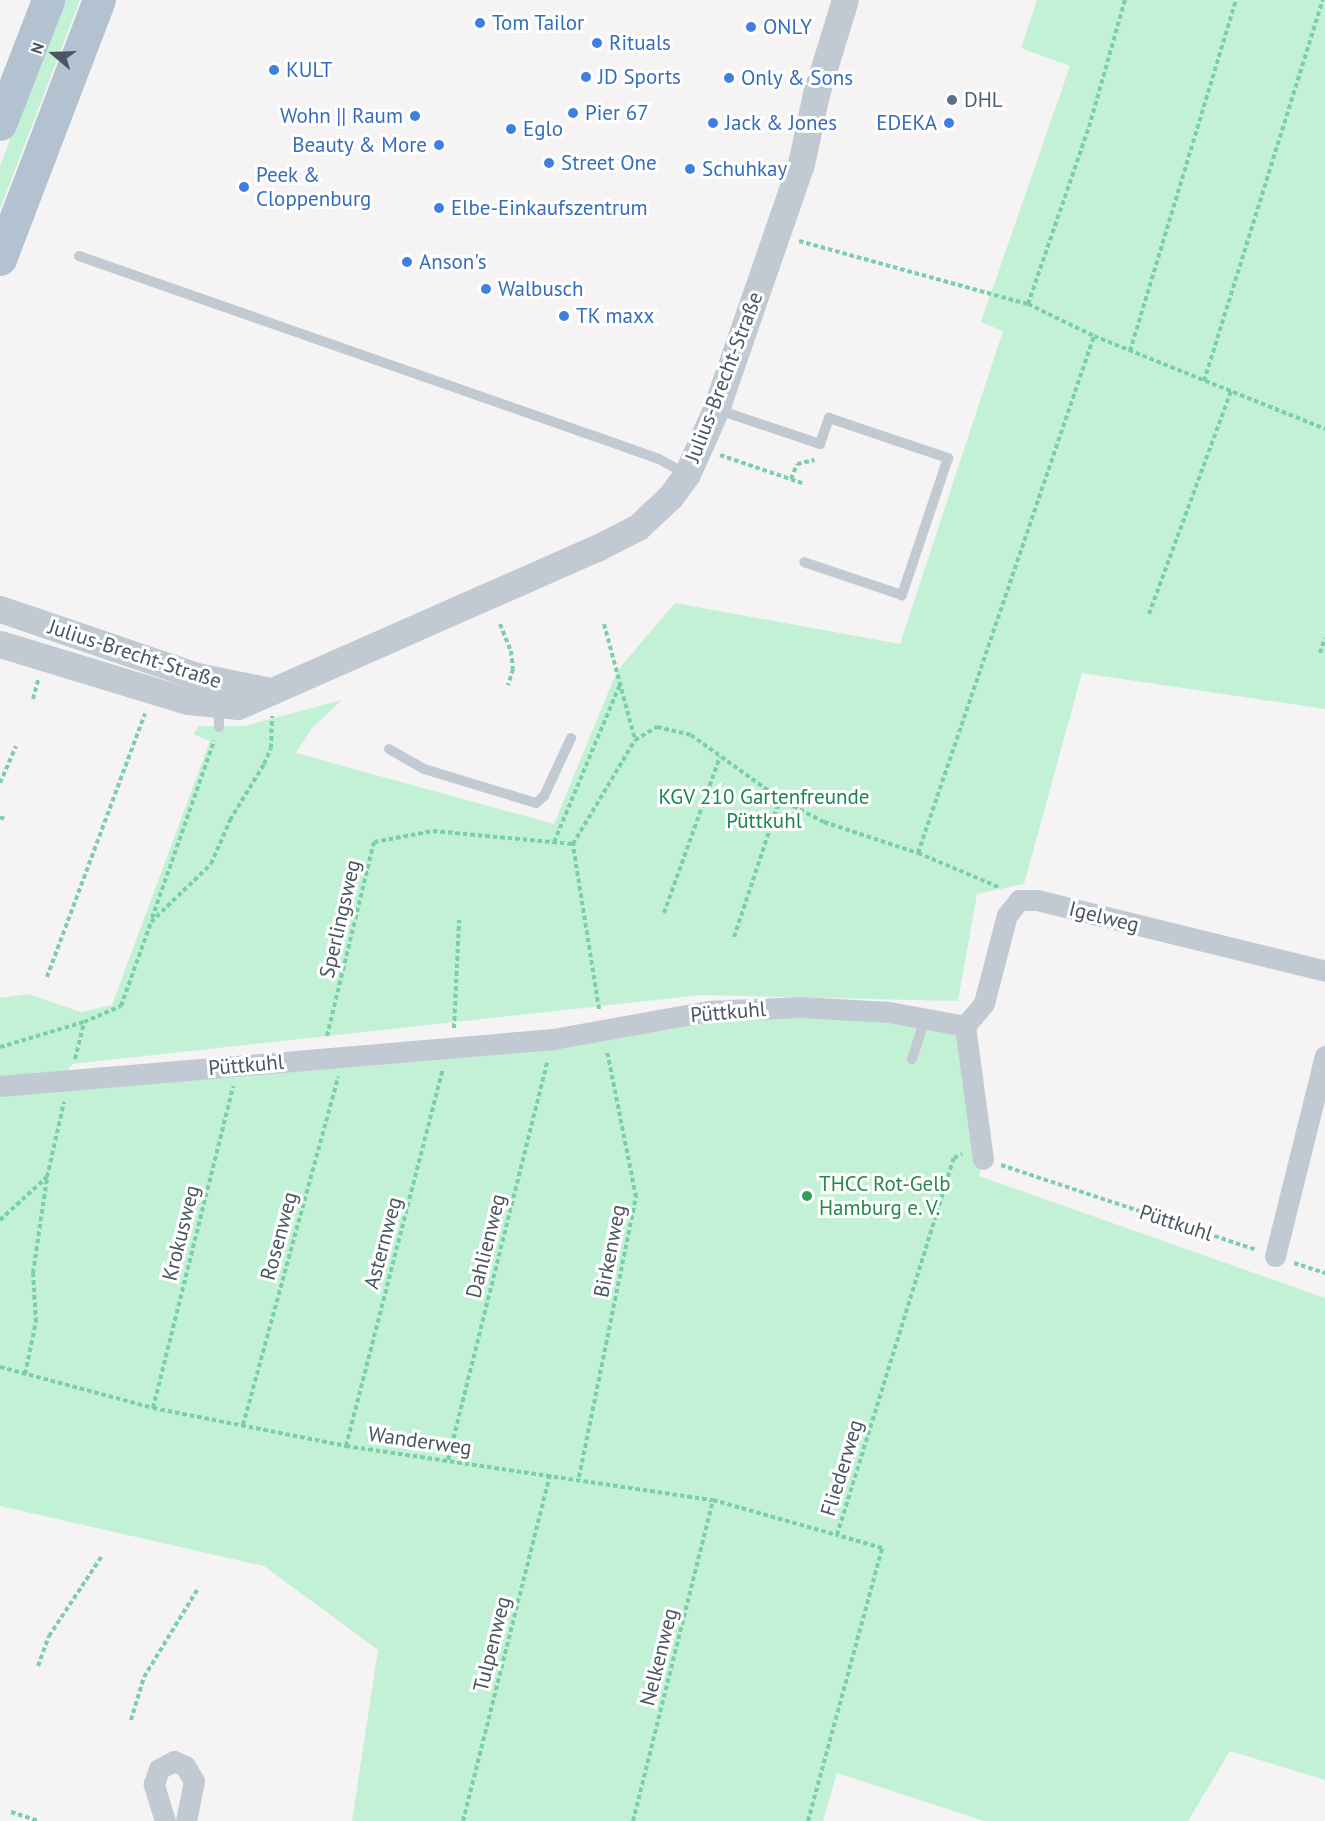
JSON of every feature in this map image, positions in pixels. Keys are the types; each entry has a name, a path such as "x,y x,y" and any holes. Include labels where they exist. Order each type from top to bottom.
{"main road":[{"path":"0,124 48,0"},
{"path":"0,259 99,0"}],"street":[{"name":"Julius-Brecht-Straße","path":"0,644 218,717 238,706 272,702 622,536 657,510 687,474 716,409 801,164 816,94 845,0"},
{"name":"Julius-Brecht-Straße","path":"0,609 272,702"},
{"name":"Igelweg","path":"1019,900 1037,900 1325,971"},
{"path":"983,1159 965,1026 984,1003 1007,915 1019,900"},
{"name":"Püttkuhl","path":"0,1086 553,1039 708,1011 799,1007 925,1018 965,1026"},
{"path":"1275,1256 1325,1056"},
{"path":"165,1821 154,1784 159,1769 174,1761 185,1766 194,1781 186,1821"}],"lane":[{"path":"79,256 616,443 687,474"},
{"path":"716,409 820,444 829,418 948,458 902,596 804,562"},
{"path":"389,749 424,769 536,803 544,796 571,738"},
{"path":"912,1059 925,1018"}],"path":[{"path":"1028,304 1089,127 1125,0"},
{"path":"1130,351 1236,0"},
{"path":"1204,381 1323,0"},
{"path":"777,235 1028,304 1094,336 1325,429"},
{"path":"918,853 1094,336"},
{"path":"1149,614 1231,392"},
{"path":"791,479 797,464 815,461 820,444"},
{"path":"700,448 802,483"},
{"path":"500,624 511,651 513,669 508,686"},
{"path":"604,624 634,740"},
{"path":"1320,653 1325,638"},
{"path":"33,699 38,680"},
{"path":"554,843 620,684"},
{"path":"151,922 211,864 231,820 264,764 271,747 272,702"},
{"path":"47,977 146,711"},
{"path":"0,1047 84,1022 121,1006 218,717"},
{"path":"573,844 634,740 657,727 676,729 780,799 824,822 918,853 989,880 1019,900"},
{"path":"0,783 16,746"},
{"path":"664,913 720,757"},
{"path":"0,766 6,767"},
{"path":"734,938 780,799"},
{"name":"Sperlingsweg","path":"322,1059 374,842 433,831 573,844"},
{"name":"Birkenweg","path":"573,844 603,1031 636,1197 579,1478"},
{"name":"Asternweg","path":"346,1446 451,1047 459,920"},
{"path":"25,1374 36,1322 33,1273 47,1177 84,1022"},
{"name":"Dahlienweg","path":"448,1460 553,1039"},
{"name":"Rosenweg","path":"243,1425 344,1056"},
{"name":"Krokusweg","path":"153,1408 238,1066"},
{"name":"Fliederweg","path":"808,1821 882,1548 837,1535 954,1158 962,1154 983,1159"},
{"name":"Püttkuhl","path":"983,1159 1325,1273"},
{"path":"0,1220 47,1177"},
{"name":"Wanderweg","path":"0,1367 153,1408 346,1446 579,1478 713,1500 837,1535"},
{"name":"Tulpenweg","path":"463,1821 550,1474"},
{"name":"Nelkenweg","path":"633,1821 713,1500"},
{"path":"38,1666 49,1636 102,1556"},
{"path":"130,1720 144,1677 199,1587"},
{"path":"11,1812 38,1821"}],"green space":[{"path":"63,0 80,0 0,209 0,166"},
{"name":"KGV 210 Gartenfreunde Püttkuhl","path":"1037,0 1325,0 1325,709 1082,673 1024,884 977,894 958,1001 701,995 72,1064 62,1081 744,1009 965,1026 983,1159 979,1176 1325,1298 1325,1780 1230,1751 1188,1821 984,1821 837,1773 823,1821 352,1821 378,1650 264,1566 0,1506 0,998 28,994 81,1012 112,1005 210,741 193,734 199,726 244,726 342,700 312,728 296,753 554,824 617,671 675,603 900,644 1003,331 981,322 1070,66 1021,48"}],"place":[{"name":"Tom Tailor","path":"480,23"},
{"name":"ONLY","path":"751,27"},
{"name":"Rituals","path":"597,43"},
{"name":"KULT","path":"274,70"},
{"name":"JD Sports","path":"586,77"},
{"name":"Only & Sons","path":"729,78"},
{"name":"DHL","path":"952,100"},
{"name":"Pier 67","path":"573,113"},
{"name":"Wohn || Raum","path":"415,116"},
{"name":"Jack & Jones","path":"713,123"},
{"name":"EDEKA","path":"949,123"},
{"name":"Eglo","path":"511,129"},
{"name":"Beauty & More","path":"439,145"},
{"name":"Street One","path":"549,163"},
{"name":"Schuhkay","path":"690,169"},
{"name":"Peek & Cloppenburg","path":"244,187"},
{"name":"Elbe-Einkaufszentrum","path":"439,208"},
{"name":"Anson's","path":"407,262"},
{"name":"Walbusch","path":"486,289"},
{"name":"TK maxx","path":"564,316"},
{"name":"THCC Rot-Gelb Hamburg e. V.","path":"807,1196"}]}
